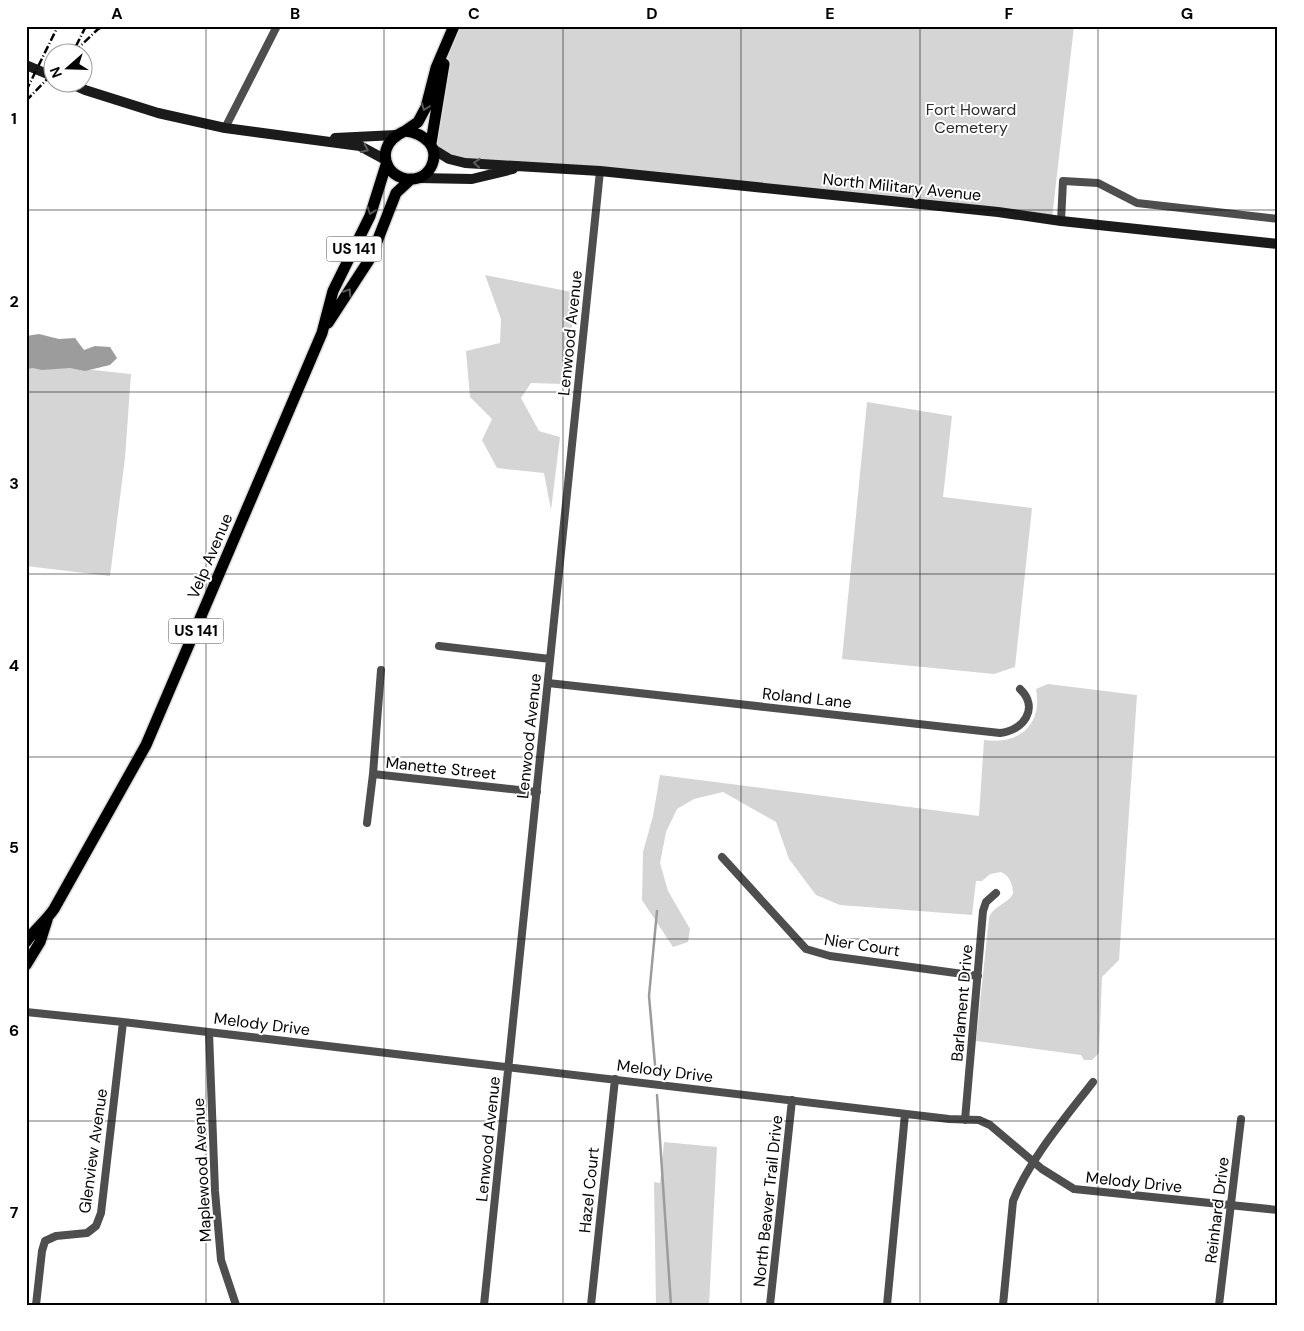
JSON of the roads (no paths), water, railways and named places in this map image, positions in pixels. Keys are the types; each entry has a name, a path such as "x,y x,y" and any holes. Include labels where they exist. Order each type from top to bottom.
{"main road":[{"path":"91,92 158,113 225,128 360,146 385,162 400,177 414,179 425,174 433,158 432,146 443,70 453,27"},
{"path":"385,162 387,146 400,133 418,122 426,106 436,68 453,27"},
{"path":"26,66 42,72"},
{"path":"311,139 400,133 419,134 432,146"},
{"name":"North Military Avenue","path":"432,146 449,159 465,163 600,171 998,212 1061,221 1278,244"},
{"name":"Velp Avenue","path":"26,965 40,942 48,918 146,745 322,333 333,291 370,216 385,162"},
{"name":"North Military Avenue","path":"414,179 472,179 523,167"},
{"name":"Velp Avenue","path":"322,333 371,257 396,193 414,179"},
{"name":"Velp Avenue","path":"26,942 48,918"}],"street":[{"path":"225,128 277,26"},
{"name":"Lenwood Avenue","path":"484,1305 600,171"},
{"path":"1061,221 1063,181 1098,183 1137,203 1278,219"},
{"path":"439,646 550,659"},
{"path":"367,823 382,670"},
{"name":"Roland Lane","path":"548,683 1000,734 1020,727 1027,715 1027,698 1020,689"},
{"name":"Manette Street","path":"373,774 537,792"},
{"name":"Nier Court","path":"722,857 806,949 830,956 978,976"},
{"name":"Barlament Drive","path":"965,1120 984,907 996,893"},
{"name":"Melody Drive","path":"27,1013 123,1022 905,1114 979,1120 990,1125 1049,1174 1074,1189 1278,1210"},
{"name":"Glenview Avenue","path":"36,1305 42,1251 45,1242 56,1236 87,1233 96,1226 101,1213 123,1022"},
{"name":"Maplewood Avenue","path":"209,1032 215,1191 221,1260 236,1305"},
{"name":"Hazel Court","path":"591,1305 615,1079"},
{"path":"1002,1305 1013,1201 1022,1180 1092,1082"},
{"name":"North Beaver Trail Drive","path":"770,1305 792,1100"},
{"path":"887,1305 905,1114"},
{"name":"Reinhard Drive","path":"1219,1305 1241,1119"}],"waterway":[{"path":"656,1076 649,996 657,911"},
{"path":"657,1095 671,1305"}],"railway":[{"path":"26,91 58,26"},
{"path":"78,42 86,26"},
{"path":"84,42 103,26"},
{"path":"26,101 42,84"}],"park label":[{"name":"Fort Howard Cemetery","path":"971,118"}]}
